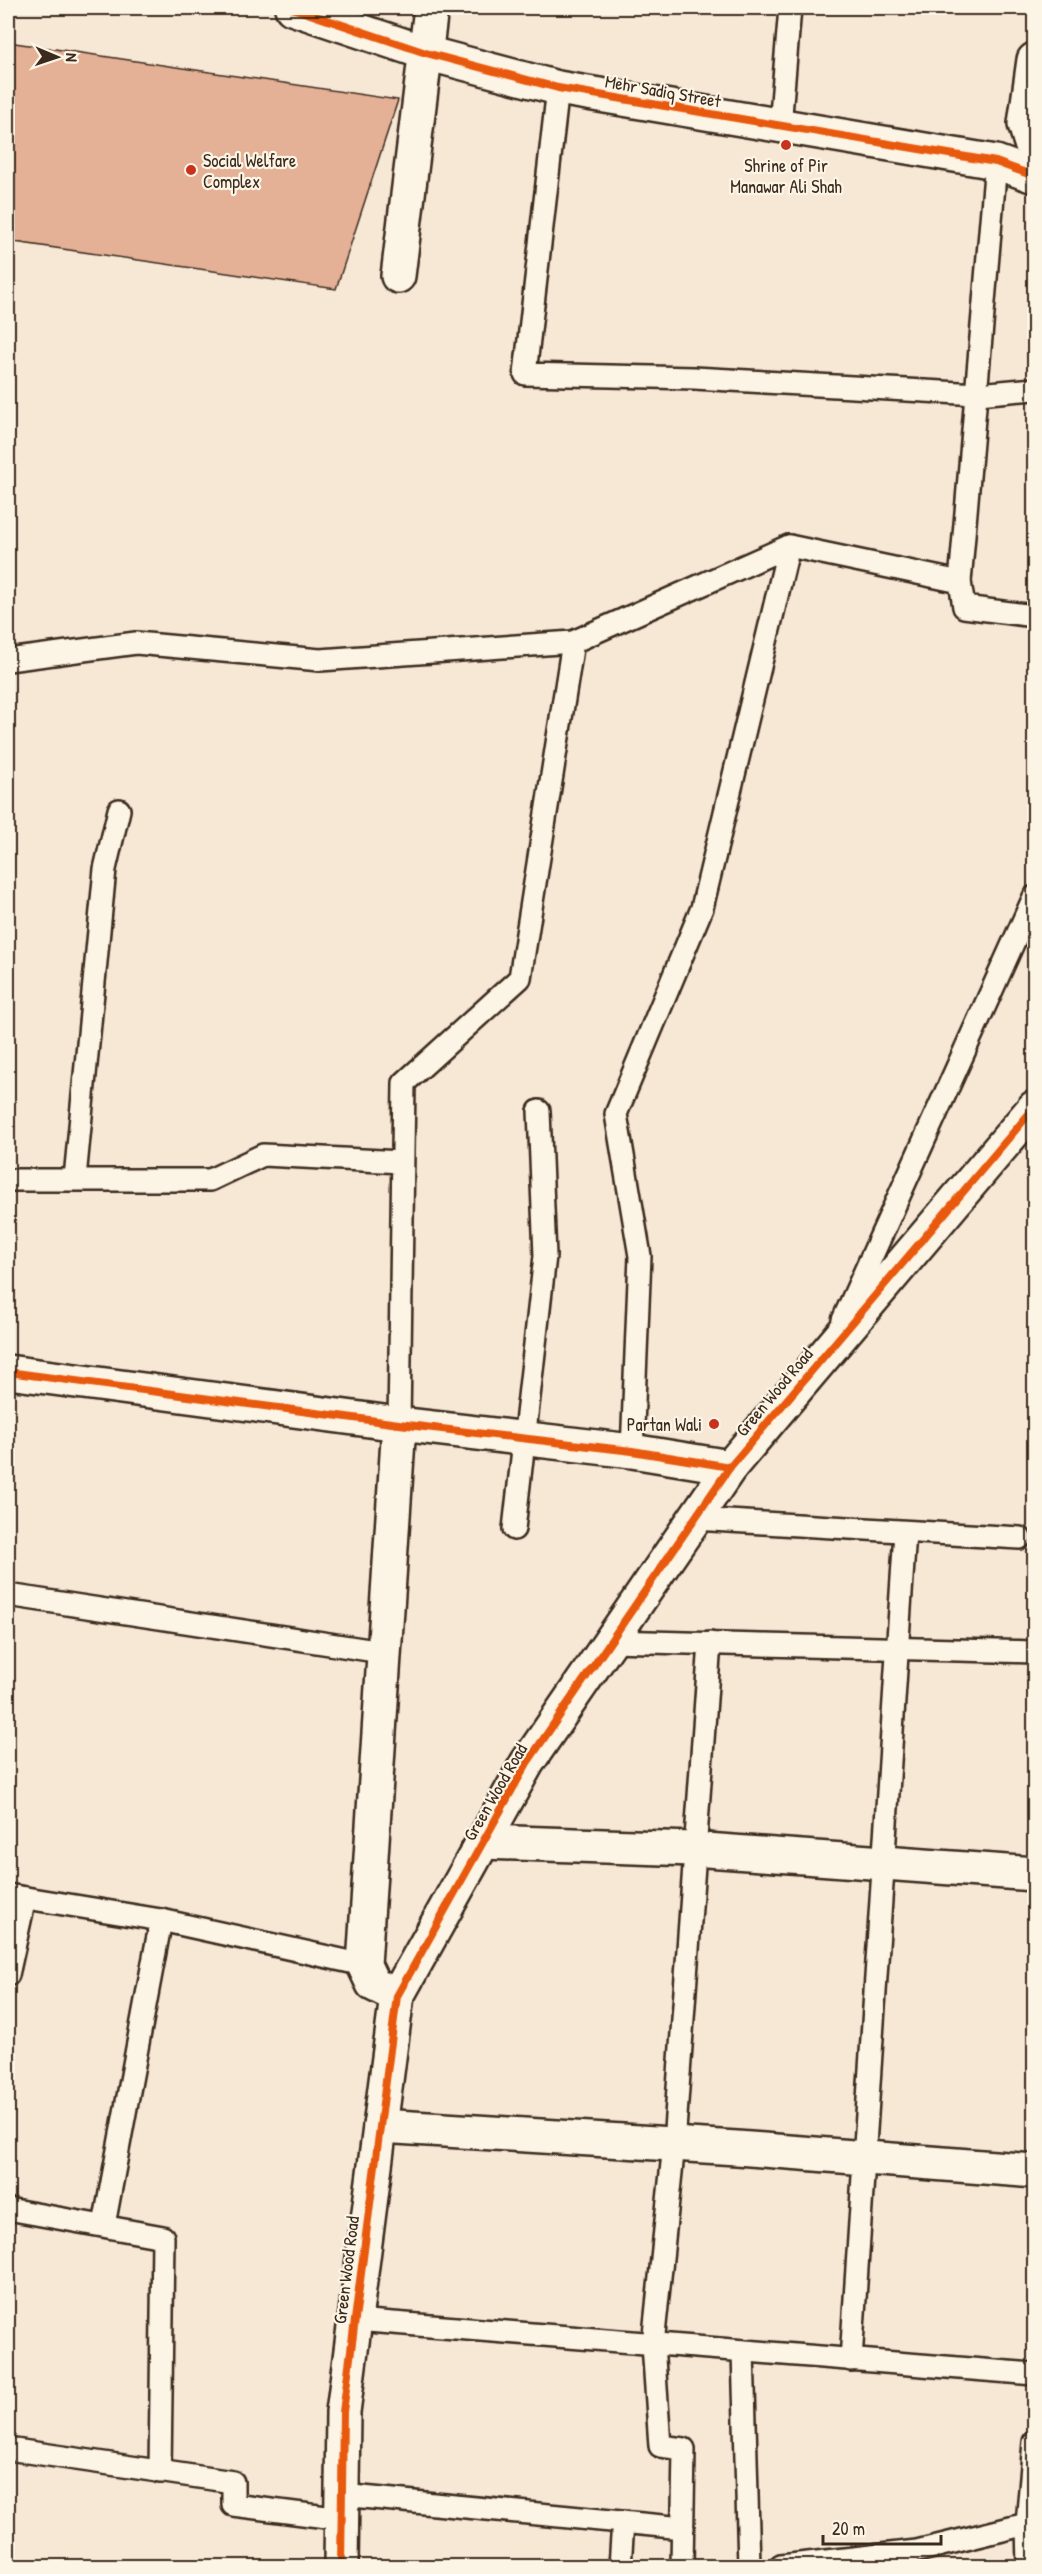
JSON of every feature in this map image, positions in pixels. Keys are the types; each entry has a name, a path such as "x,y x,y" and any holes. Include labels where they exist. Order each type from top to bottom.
{"street":[{"name":"Mehr Sadiq Street","path":"292,8 426,52 558,88 996,162 1035,176"},
{"path":"398,276 431,8"},
{"path":"1035,60 1025,124 1035,153"},
{"name":"Green Wood Road","path":"341,2566 343,2412 397,1996 527,1763 730,1467 1035,1108"},
{"path":"8,1372 399,1424 632,1450 730,1467"},
{"path":"397,1996 373,1984 364,1965 382,1652 399,1424"},
{"path":"483,1842 693,1849 1035,1874"},
{"path":"380,2126 1035,2170"}],"lane":[{"path":"780,126 790,8"},
{"path":"558,88 525,374 694,378 978,394 1035,389"},
{"path":"996,162 978,394 960,582 964,607 1035,616"},
{"path":"8,660 136,643 320,660 573,642 789,546 960,582"},
{"path":"632,1450 640,1256 616,1114 702,908 789,546"},
{"path":"399,1424 404,1083 520,978 573,642"},
{"path":"75,1178 105,869 119,810"},
{"path":"830,1348 1035,897"},
{"path":"514,1529 545,1256 539,1111"},
{"path":"8,1180 75,1178 210,1180 263,1155 402,1162"},
{"path":"694,1519 1020,1538"},
{"path":"851,2360 906,1532"},
{"path":"8,1595 382,1652"},
{"path":"611,1641 1035,1652"},
{"path":"682,2566 684,2449 660,2446 653,2344 674,2144 693,1849 710,1643"},
{"path":"8,1975 16,1897 160,1920 364,1965"},
{"path":"104,2225 160,1920"},
{"path":"8,2209 104,2225 163,2238 160,2472"},
{"path":"355,2320 1035,2374"},
{"path":"743,2351 749,2566"},
{"path":"1028,2566 1027,2524 1035,2442"},
{"path":"8,2449 233,2482 233,2505 342,2507 623,2522 683,2528"},
{"path":"620,2566 623,2522"},
{"path":"782,2566 917,2551 1027,2524"}],"building":[{"name":"Social Welfare Complex","path":"8,42 398,100 336,289 8,241"}],"cycle path":[{"path":"292,8 426,53 558,88 996,162 1034,176"},
{"path":"341,2566 343,2412 397,1996 527,1763 730,1467 1034,1108"},
{"path":"8,1372 399,1424 632,1451 730,1467"}],"place":[{"name":"Shrine of Pir Manawar Ali Shah","path":"786,145"},
{"name":"Social Welfare Complex","path":"191,170"},
{"name":"Partan Wali","path":"714,1424"}]}
